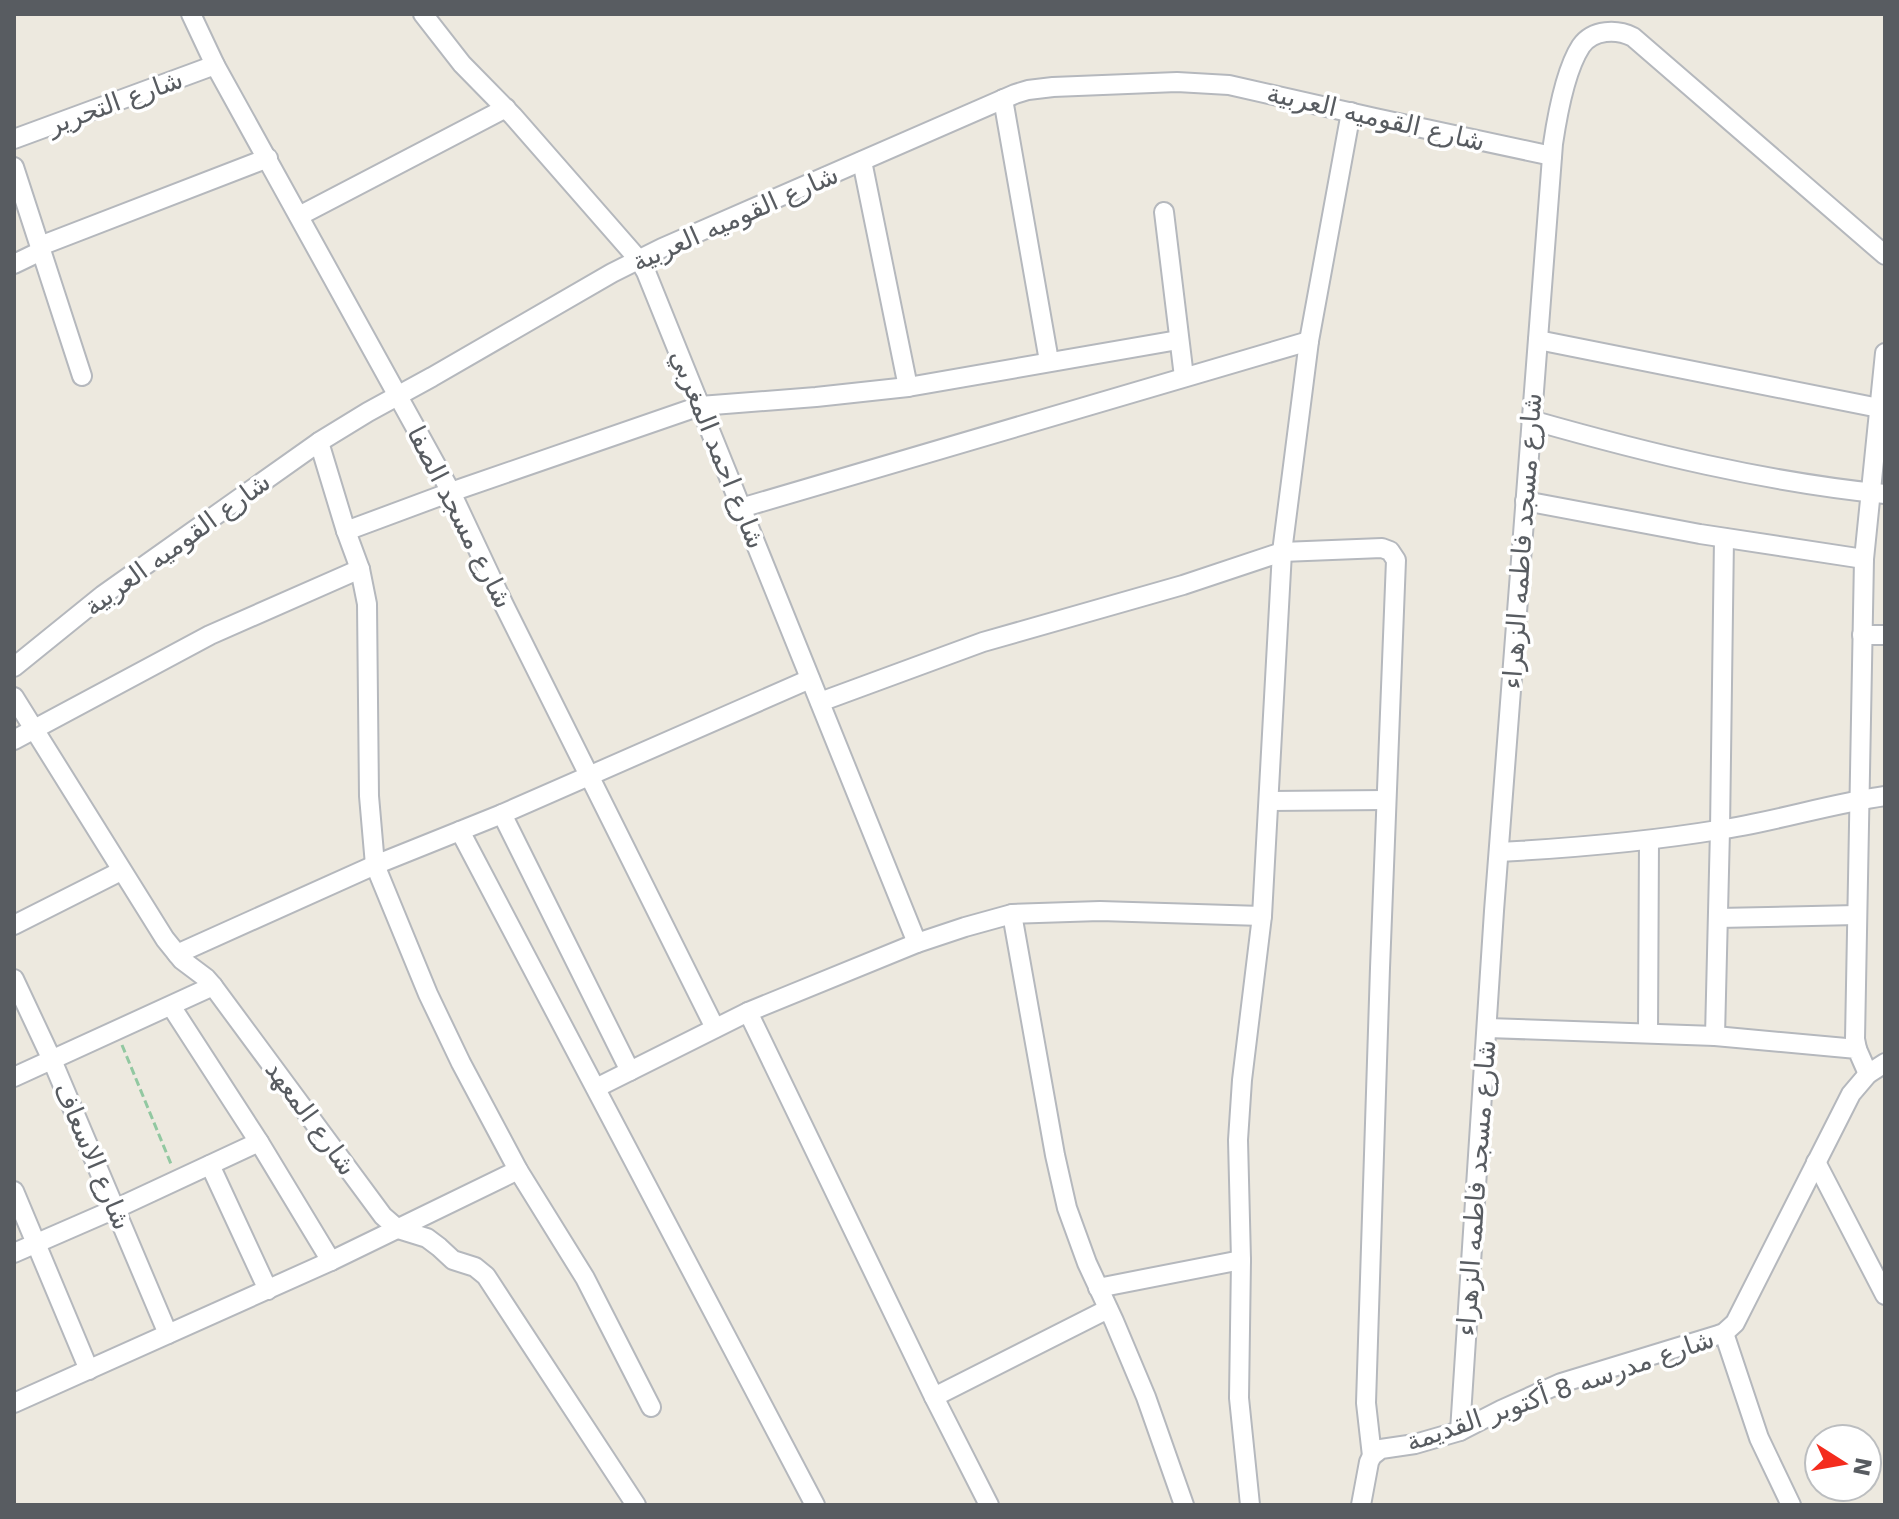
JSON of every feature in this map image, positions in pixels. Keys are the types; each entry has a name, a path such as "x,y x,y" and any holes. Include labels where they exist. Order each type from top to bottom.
{"street":[{"name":"شارع مسجد الصفا","path":"191,14 215,65 451,492 715,1028"},
{"name":"شارع احمد المغربي","path":"423,14 462,64 506,108 639,260 646,272 917,943"},
{"name":"شارع مسجد فاطمه الزهراء","path":"1460,1431 1499,852 1552,156 1562,97 1581,46 1602,32 1611,31 1633,37 1885,255"},
{"name":"شارع التحرير","path":"14,139 215,65"},
{"name":"شارع القوميه العربية","path":"14,667 103,595 319,442 397,395 612,273 1028,90 1192,82 1251,89 1552,156"},
{"path":"1003,99 1049,361"},
{"path":"299,216 506,108"},
{"path":"1250,1505 1239,1398 1241,1260 1238,1140 1242,1080 1262,916 1282,552 1309,341 1351,112"},
{"path":"14,264 40,249 268,158"},
{"path":"862,161 908,387"},
{"path":"14,167 82,376"},
{"path":"1164,212 1184,377"},
{"path":"346,531 700,406 908,387 1178,340"},
{"path":"1538,340 1879,408"},
{"path":"741,508 1309,341"},
{"path":"1868,1074 1857,1049 1862,635 1864,559 1878,493 1879,408 1885,353"},
{"path":"1531,420 1693,461 1770,477 1878,493"},
{"path":"319,442 360,569 367,604 369,796 375,865 428,994 461,1063 518,1170 585,1278 651,1407"},
{"path":"1525,501 1724,538 1864,559"},
{"path":"1715,1036 1724,538"},
{"path":"820,702 983,642 1183,585 1282,552 1382,548 1390,551 1396,560 1366,1403 1372,1456"},
{"path":"14,740 210,635 360,569"},
{"path":"1862,635 1885,635"},
{"path":"177,954 375,865 502,814 810,679"},
{"name":"شارع المعهد","path":"14,697 165,939 213,986 383,1216 398,1229 427,1238 453,1260 475,1267 486,1276 636,1505"},
{"path":"1499,852 1567,849 1720,830 1885,796"},
{"path":"1269,801 1386,800"},
{"path":"502,814 630,1071"},
{"path":"460,831 815,1505"},
{"path":"1648,1033 1649,840"},
{"path":"14,925 121,871"},
{"path":"596,1088 748,1012 917,943 1012,914 1100,911 1262,916"},
{"path":"1012,914 1061,1181 1075,1233 1146,1397 1182,1504"},
{"path":"1718,918 1857,915"},
{"name":"شارع الاسعاف","path":"14,979 52,1060 168,1334"},
{"path":"14,1077 213,986"},
{"path":"171,1006 331,1261"},
{"path":"748,1012 989,1505"},
{"path":"1487,1028 1715,1036 1857,1049"},
{"name":"شارع مدرسه 8 أكتوبر القديمة","path":"1361,1505 1372,1456 1381,1449 1415,1444 1460,1431 1561,1383 1724,1333 1735,1323 1851,1094 1868,1074 1885,1063"},
{"path":"14,1253 259,1142"},
{"path":"1816,1162 1885,1295"},
{"path":"210,1165 268,1290"},
{"path":"16,1398 89,1370 268,1290 518,1170"},
{"path":"14,1191 89,1370"},
{"path":"1098,1288 1241,1260"},
{"path":"934,1397 1108,1309"},
{"path":"1724,1333 1759,1438 1791,1505"}],"path":[{"path":"116,1031 178,1180"}]}
